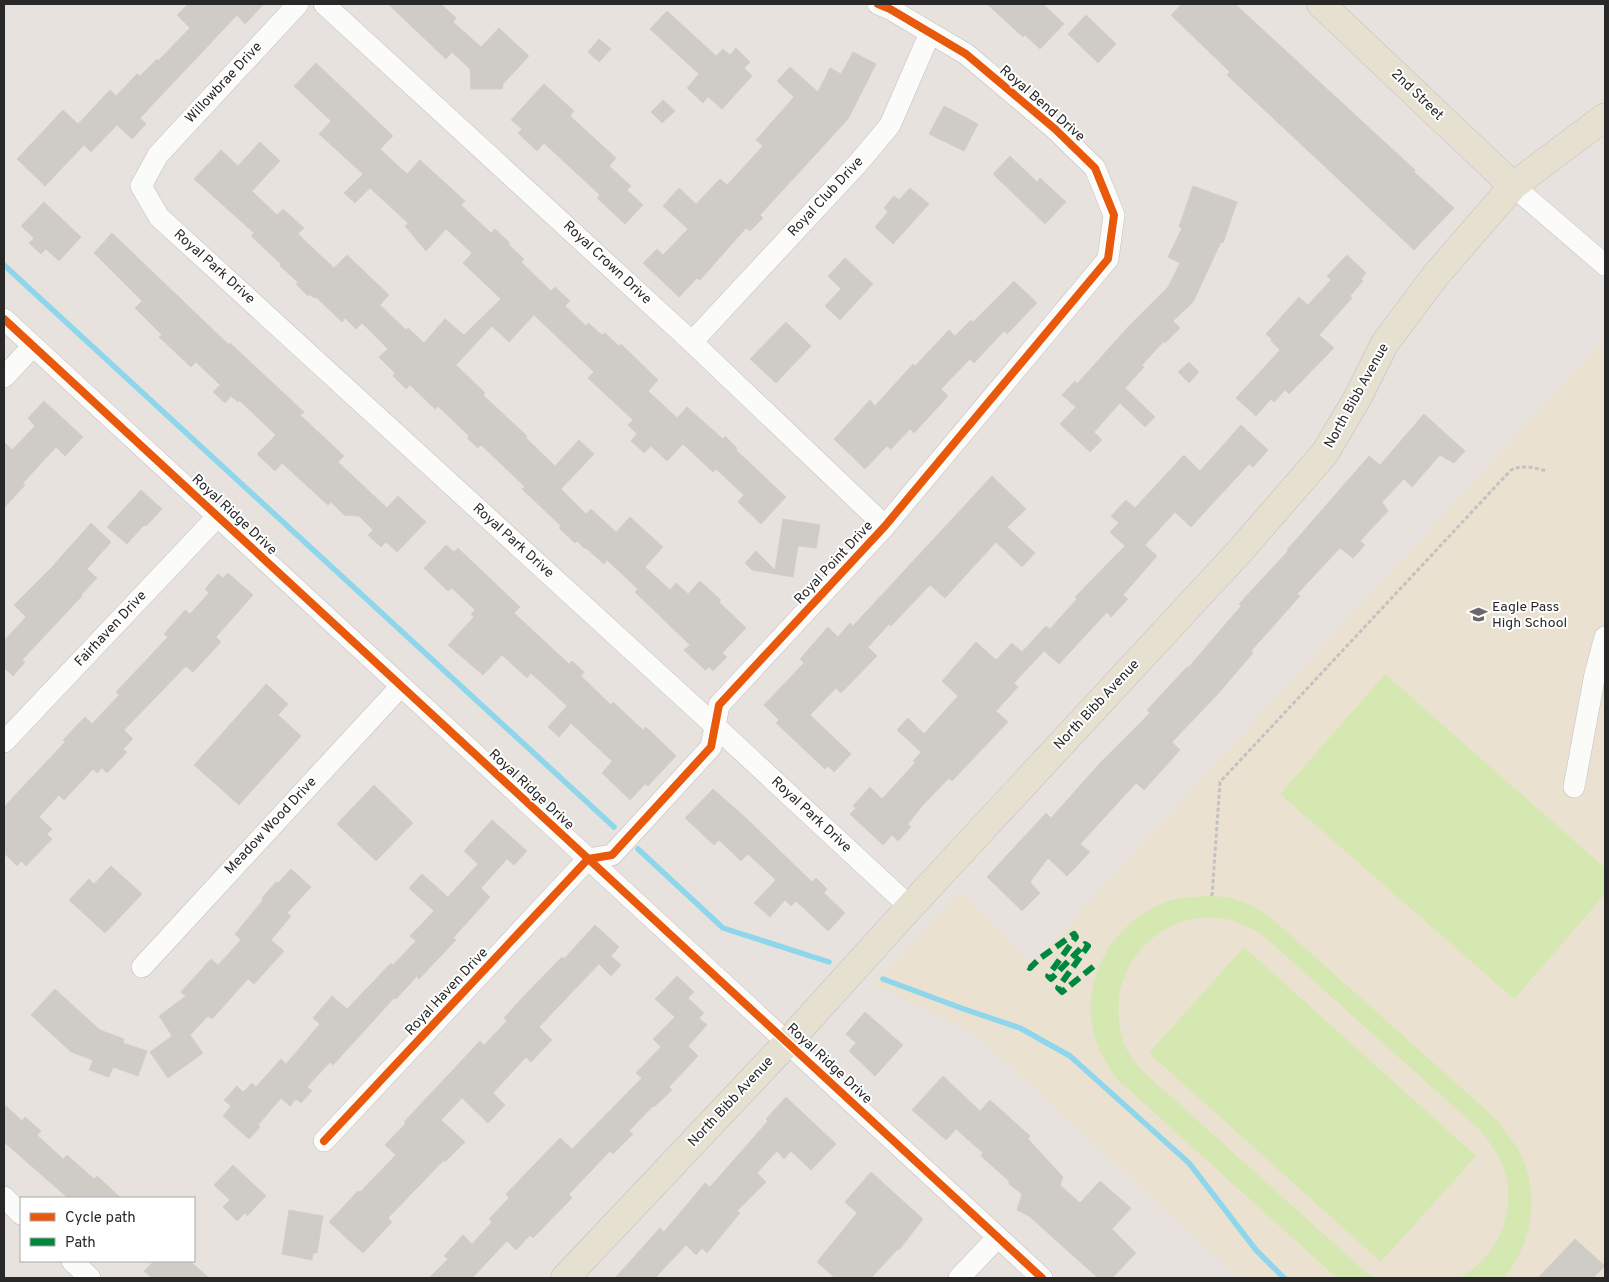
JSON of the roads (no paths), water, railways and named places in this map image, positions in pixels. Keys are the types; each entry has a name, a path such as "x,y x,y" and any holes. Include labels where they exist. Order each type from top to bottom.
{"main road":[{"name":"2nd Street","path":"1321,4 1513,186"},
{"name":"North Bibb Avenue","path":"565,1278 787,1043 910,907 1240,552 1326,453 1358,397 1385,343 1436,275 1513,186 1605,118"}],"street":[{"name":"Willowbrae Drive","path":"153,164 158,155 298,4"},
{"name":"Royal Crown Drive","path":"324,4 692,342 885,526"},
{"name":"Royal Bend Drive","path":"878,4 890,9 966,54 1055,129 1095,168 1114,215 1108,259 1098,270"},
{"name":"Royal Club Drive","path":"692,342 860,161 890,125 930,33"},
{"name":"Royal Park Drive","path":"153,164 141,186 160,217 910,907"},
{"path":"1513,186 1605,265"},
{"name":"Royal Point Drive","path":"588,859 612,855 711,747 719,705 885,526 1098,270"},
{"name":"Royal Ridge Drive","path":"4,319 1042,1278"},
{"path":"4,377 33,346"},
{"name":"Fairhaven Drive","path":"4,742 217,517"},
{"path":"1574,787 1595,674 1605,637"},
{"name":"Meadow Wood Drive","path":"142,967 401,686"},
{"name":"Royal Haven Drive","path":"324,1141 588,859"},
{"path":"4,1197 20,1213"},
{"path":"959,1278 998,1237"},
{"path":"73,1262 90,1278"}],"waterway":[{"path":"4,265 614,827"},
{"path":"638,849 723,928 829,962"},
{"path":"883,979 1020,1028 1070,1056 1189,1163 1256,1250 1284,1278"}],"place":[{"name":"Eagle Pass High School","path":"1478,615"}]}
